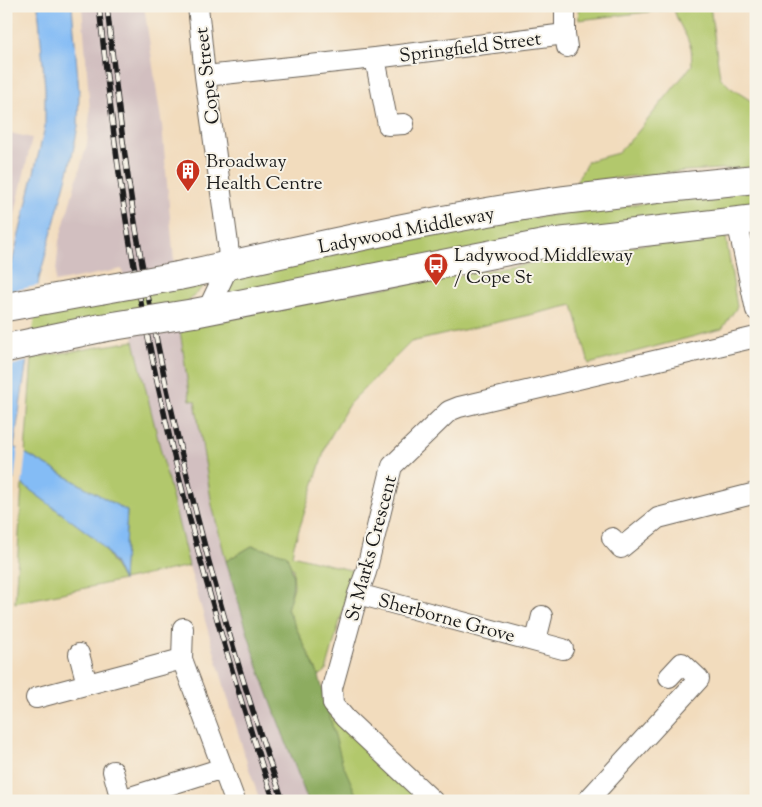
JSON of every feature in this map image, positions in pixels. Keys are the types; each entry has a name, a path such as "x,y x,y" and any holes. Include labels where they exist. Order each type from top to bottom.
{"highway":[{"name":"Ladywood Middleway","path":"6,307 178,276 387,232 508,209 573,199 756,179"},
{"path":"6,348 101,328 200,312 549,243 746,220"}],"street":[{"name":"Cope Street","path":"198,6 205,76 228,244 229,265"},
{"name":"Springfield Street","path":"205,76 566,40 565,6"},
{"name":"Springfield Street","path":"375,58 388,125 404,124"},
{"path":"746,220 756,310"},
{"path":"200,312 229,265"},
{"name":"St Marks Crescent","path":"433,801 333,704 332,688 366,572 392,466 449,411 463,406 756,337"},
{"path":"612,538 622,548 658,518 756,493"},
{"name":"Sherborne Grove","path":"358,594 536,640 563,649"},
{"name":"Sherborne Grove","path":"536,640 542,616"},
{"path":"183,628 182,660 235,801"},
{"path":"79,654 87,684"},
{"path":"36,698 182,660"},
{"path":"587,801 699,679 682,663 668,676"},
{"path":"113,771 122,801 223,768"}],"shaded area":[{"path":"82,6 144,6 162,126 180,330 190,400 195,401 212,505 226,561 258,667 309,801 260,801 189,566 134,341 122,269 55,282 59,241 87,144 90,112"},
{"path":"6,132 32,138 6,254"}],"green space":[{"path":"578,6 710,6 720,77 731,88 756,104 756,167 686,171 576,182 588,161 618,153 636,134 692,65 691,48 674,9 579,20"},
{"path":"756,189 756,213 219,296 238,271 461,227"},
{"path":"725,231 737,307 722,329 589,364 573,305 411,342 349,404 327,443 292,555 354,571 326,671 319,676 287,609 294,587 293,568 252,546 226,561 212,505 195,401 190,400 180,330 186,321"},
{"path":"212,277 185,305 6,339 6,313"},
{"path":"134,341 189,566 15,603 22,484 92,536 104,548 123,580 127,511 25,453 32,358"},
{"path":"252,546 286,554 293,575 287,609 319,676 342,762 359,801 308,801 258,667 226,561"},
{"path":"316,700 422,801 309,801"}],"water":[{"path":"38,6 72,6 79,92 78,127 71,161 39,279 14,447 127,511 123,581 114,562 92,536 10,477 6,534 6,288 45,127 45,88"}],"pier":[{"path":"40,285 28,361 6,367 6,292"},
{"path":"18,447 26,451 22,486 14,482"}],"railway":[{"path":"99,6 127,226 155,372 171,444 208,588 274,801"},
{"path":"107,6 131,195 141,258 168,396 201,532 239,668 283,801"}],"place":[{"name":"Broadway Health Centre","path":"188,192"},
{"name":"Ladywood Middleway / Cope St","path":"436,286"}]}
